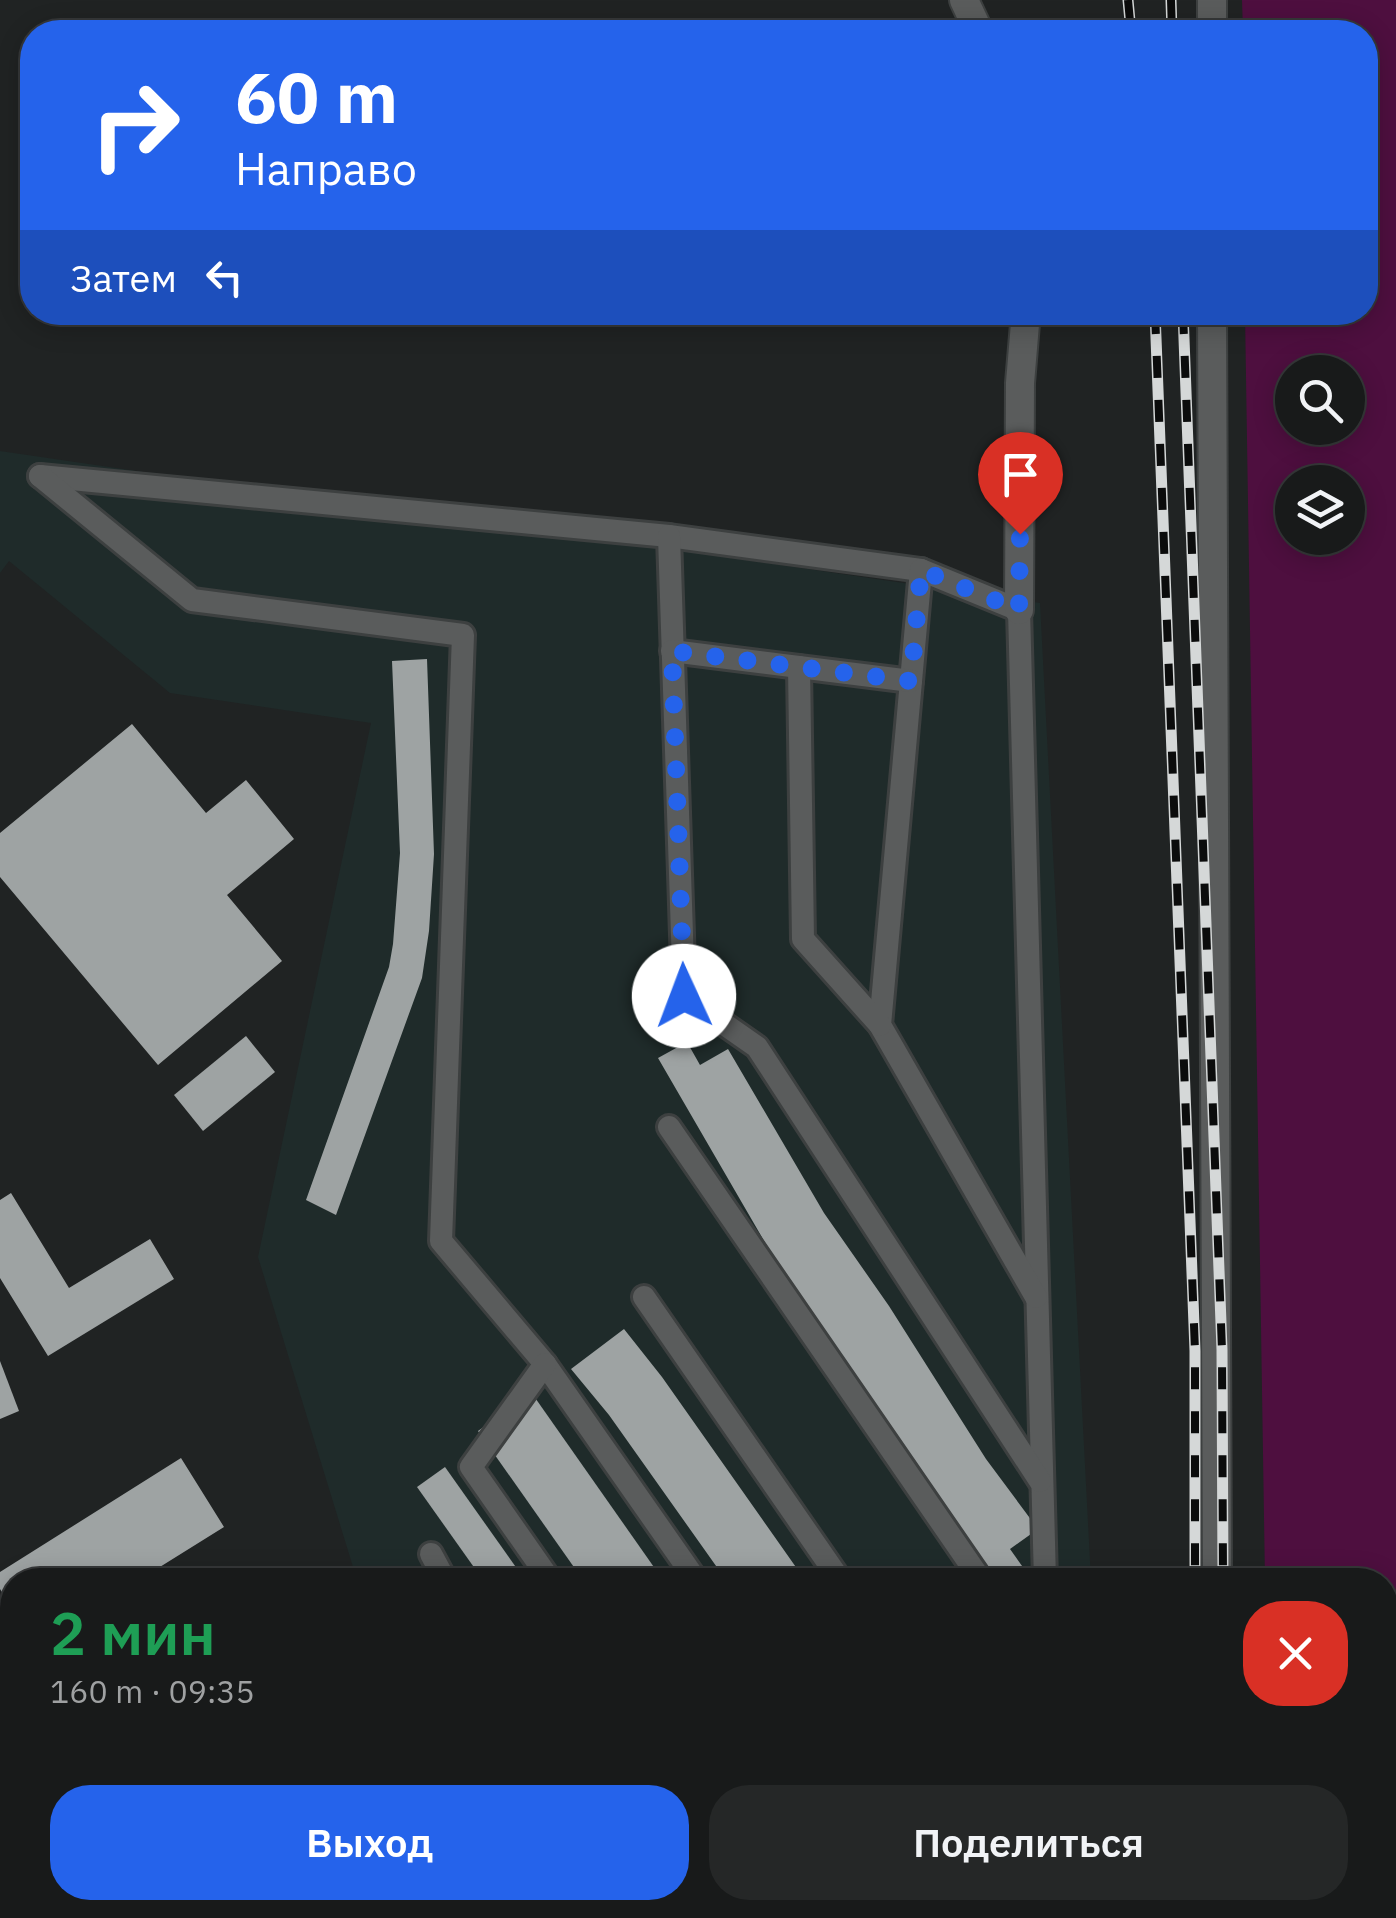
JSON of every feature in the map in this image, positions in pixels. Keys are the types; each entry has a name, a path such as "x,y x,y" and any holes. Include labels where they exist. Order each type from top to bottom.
{"street":[{"path":"1019,610 1020,383 1025,325"},
{"path":"1212,325 1217,1568"}],"lane":[{"path":"688,1568 545,1364 441,1241 463,635 192,600 40,476 669,536 921,570 1019,610 1045,1568"},
{"path":"669,536 684,996 757,1047 1042,1484"},
{"path":"880,1024 921,570"},
{"path":"672,651 911,681"},
{"path":"799,667 803,939 880,1024 1038,1300"},
{"path":"669,1127 972,1568"},
{"path":"644,1297 832,1568"},
{"path":"542,1568 471,1468 545,1364"},
{"path":"431,1554 439,1568"}],"shaded area":[{"path":"1242,0 1396,0 1396,1568 1265,1568 1245,325 1378,325 1378,20 1243,20"},
{"path":"0,451 1040,603 1090,1568 353,1568 258,1257 371,723 170,693 9,561 0,573"}],"building":[{"path":"427,659 434,854 422,978 336,1215 306,1200 389,967 393,944 400,853 392,661"},
{"path":"132,724 206,813 246,780 294,839 227,895 282,961 158,1065 0,877 0,833"},
{"path":"246,1036 275,1072 203,1131 174,1095"},
{"path":"687,1042 700,1065 728,1049 824,1213 889,1306 986,1459 1038,1529 1010,1549 1023,1568 983,1568 929,1493 767,1246 658,1058"},
{"path":"11,1193 69,1288 150,1239 174,1279 48,1356 0,1278 0,1200"},
{"path":"624,1329 797,1568 717,1568 609,1415 571,1369"},
{"path":"0,1361 19,1411 0,1419"},
{"path":"531,1392 655,1568 575,1568 478,1431"},
{"path":"181,1458 224,1527 158,1568 6,1568"},
{"path":"445,1467 517,1568 474,1568 417,1487"}],"railway":[{"path":"1128,0 1130,20"},
{"path":"1171,0 1172,20"},
{"path":"1156,325 1195,1351 1195,1568"},
{"path":"1183,325 1222,1350 1223,1568"}],"route":[{"path":"684,996 672,651 911,681 921,570 1019,610 1020,534"}]}
